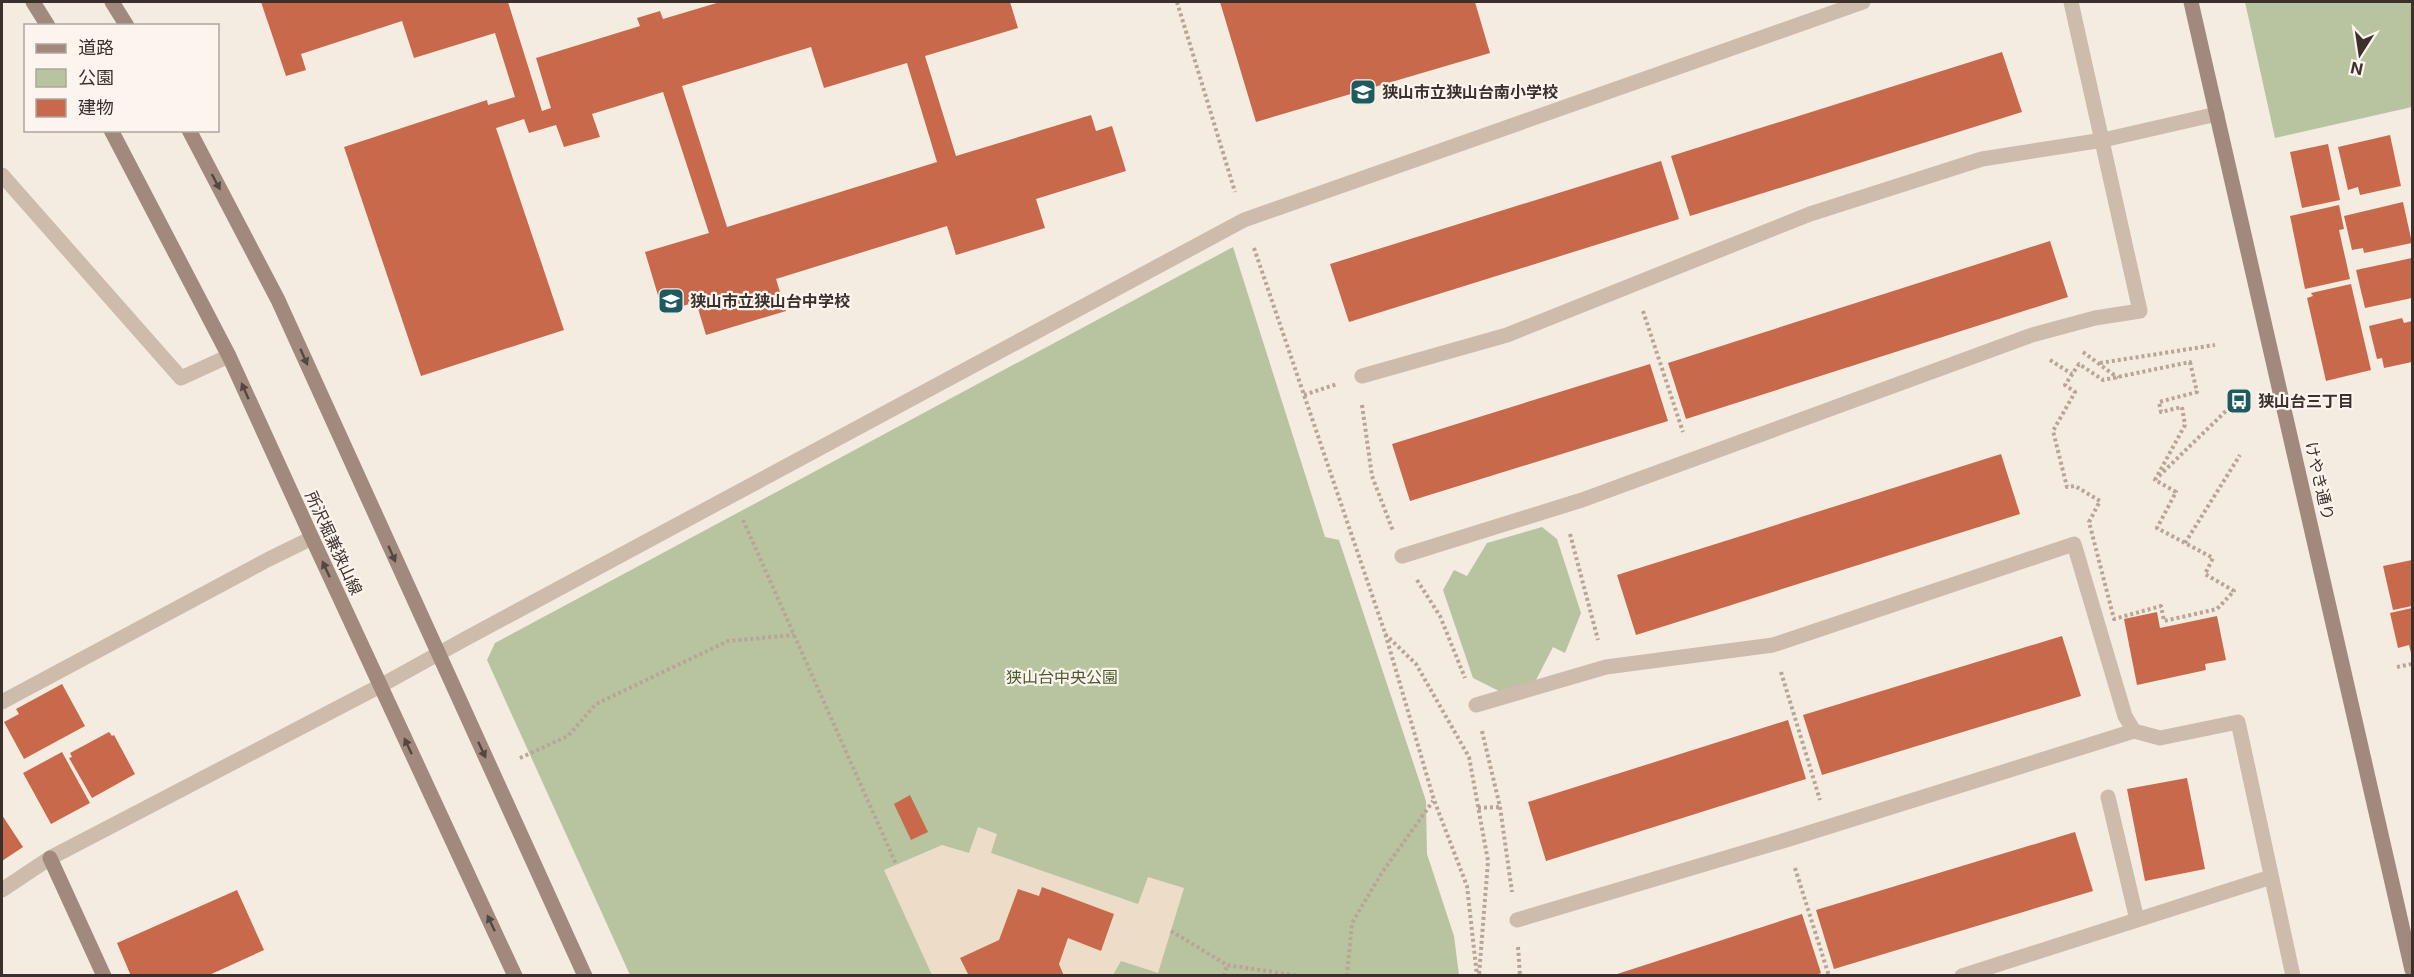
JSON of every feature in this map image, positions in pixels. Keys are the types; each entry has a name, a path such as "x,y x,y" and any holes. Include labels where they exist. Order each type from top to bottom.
{"main road":[{"path":"33,2 47,24"},
{"path":"112,2 126,24"},
{"name":"けやき通り","path":"2191,2 2412,970"},
{"name":"所沢堀兼狭山線","path":"112,132 229,356 515,975"},
{"path":"190,132 278,300 585,975"},
{"path":"50,858 104,975"}],"street":[{"path":"2,890 50,858 380,686 437,653 1245,220 1863,2"},
{"path":"1402,556 1563,506 2032,335 2095,318 2140,311 2071,2"},
{"path":"1362,376 1507,335 1810,214 1982,159 2103,140 2217,114"},
{"path":"2,175 181,378 229,356"},
{"path":"2,702 312,538"},
{"path":"1476,705 1606,667 1773,645 2074,544 2125,716 2134,731"},
{"path":"1517,920 1786,840 2134,731 2160,738 2238,722 2293,975"},
{"path":"2108,797 2137,920"},
{"path":"1962,975 2271,877"}],"path":[{"path":"1177,2 1236,196"},
{"path":"1254,248 1385,633 1434,800 1467,886 1478,975"},
{"path":"1634,283 1691,459"},
{"path":"2100,363 2215,345"},
{"path":"2190,362 2197,392 2159,402 2161,412 2182,407 2185,425 2155,480 2176,492 2157,528 2213,558 2205,574 2234,591 2217,609 2164,621 2161,606 2114,619 2089,522 2100,501 2075,486 2067,488 2053,431 2075,392 2065,385 2079,364 2103,380 2190,362"},
{"path":"1362,376 1362,413 1372,476 1402,556 1440,616 1476,705 1500,807 1517,920 1520,975"},
{"path":"2155,480 2229,408"},
{"path":"2185,543 2240,455"},
{"path":"1563,506 1606,667"},
{"path":"742,519 896,864"},
{"path":"1385,633 1416,664 1469,757 1488,861 1478,975"},
{"path":"520,758 568,736 596,704 728,641 794,635"},
{"path":"1773,645 1828,827"},
{"path":"2397,667 2412,664"},
{"path":"1347,975 1352,923 1381,874 1434,800"},
{"path":"1478,808 1500,807"},
{"path":"1786,840 1829,975"},
{"path":"1171,931 1227,965 1300,975"},
{"path":"1224,975 1227,965"}],"green space":[{"path":"2245,2 2412,2 2412,107 2275,138"},
{"name":"狭山台中央公園","path":"1233,247 1325,537 1339,540 1426,801 1427,854 1454,936 1459,975 630,975 487,660 495,643"},
{"path":"1542,527 1557,539 1581,613 1565,653 1553,647 1534,684 1501,692 1473,678 1443,590 1454,570 1467,576 1487,543"}],"shaded area":[{"path":"978,827 997,834 991,853 1138,904 1148,877 1184,888 1158,973 1121,961 1113,975 932,975 884,870 942,845 969,853"}],"building":[{"path":"261,2 508,2 542,111 551,108 536,58 640,26 637,18 660,11 663,19 720,2 1010,2 1018,28 925,56 956,156 1091,115 1096,131 1112,126 1126,171 1036,199 1045,228 956,255 947,226 776,279 786,311 706,335 696,302 663,312 645,252 709,233 663,92 592,114 600,137 564,147 556,125 529,133 524,119 496,128 564,330 421,376 344,147 487,100 488,105 515,97 495,33 414,58 402,21 301,54 306,70 286,76","holes":["811,47 824,88 907,63 937,162 727,227 682,86"]},
{"path":"1220,2 1475,2 1490,53 1256,122"},
{"path":"2002,52 2022,112 1690,216 1671,156"},
{"path":"2390,135 2401,186 2360,195 2358,187 2348,190 2338,147"},
{"path":"2328,144 2340,200 2302,208 2290,152"},
{"path":"1661,161 1679,219 1349,322 1330,264"},
{"path":"2403,202 2412,243 2364,253 2363,248 2352,250 2344,216"},
{"path":"2339,205 2344,229 2339,230 2350,279 2305,289 2290,216"},
{"path":"2050,241 2068,297 1686,419 1668,363"},
{"path":"2412,258 2412,298 2365,308 2356,270"},
{"path":"2351,284 2371,370 2326,381 2307,298 2313,296 2311,293"},
{"path":"2402,318 2404,323 2412,321 2412,362 2384,368 2382,358 2377,359 2369,326"},
{"path":"1650,364 1668,421 1410,501 1392,444"},
{"path":"2001,454 2020,514 1636,635 1617,575"},
{"path":"2412,560 2412,606 2393,610 2383,566"},
{"path":"2412,608 2412,657 2409,645 2398,648 2390,613"},
{"path":"2157,612 2160,628 2217,616 2226,660 2205,664 2206,670 2137,685 2124,619"},
{"path":"2062,636 2081,696 1822,775 1803,715"},
{"path":"62,684 85,726 24,759 4,722 19,714 16,709"},
{"path":"1788,720 1806,779 1546,861 1528,802"},
{"path":"109,732 112,736 114,735 135,774 92,798 69,758 72,757 70,753"},
{"path":"62,752 90,803 51,824 23,773"},
{"path":"2187,778 2205,869 2145,881 2127,789"},
{"path":"910,795 928,832 911,840 894,804"},
{"path":"2,815 23,847 2,861"},
{"path":"2075,832 2093,891 1834,969 1816,910"},
{"path":"1042,887 1114,914 1101,951 1068,938 1059,964 1064,976 969,976 960,958 999,940 1018,889 1039,896"},
{"path":"237,890 264,950 207,976 131,976 117,943"},
{"path":"1802,914 1821,973 1814,976 1611,976"}],"place":[{"name":"狭山市立狭山台南小学校","path":"1363,92"},
{"name":"狭山市立狭山台中学校","path":"671,301"},
{"name":"狭山台三丁目","path":"2239,401"}]}
